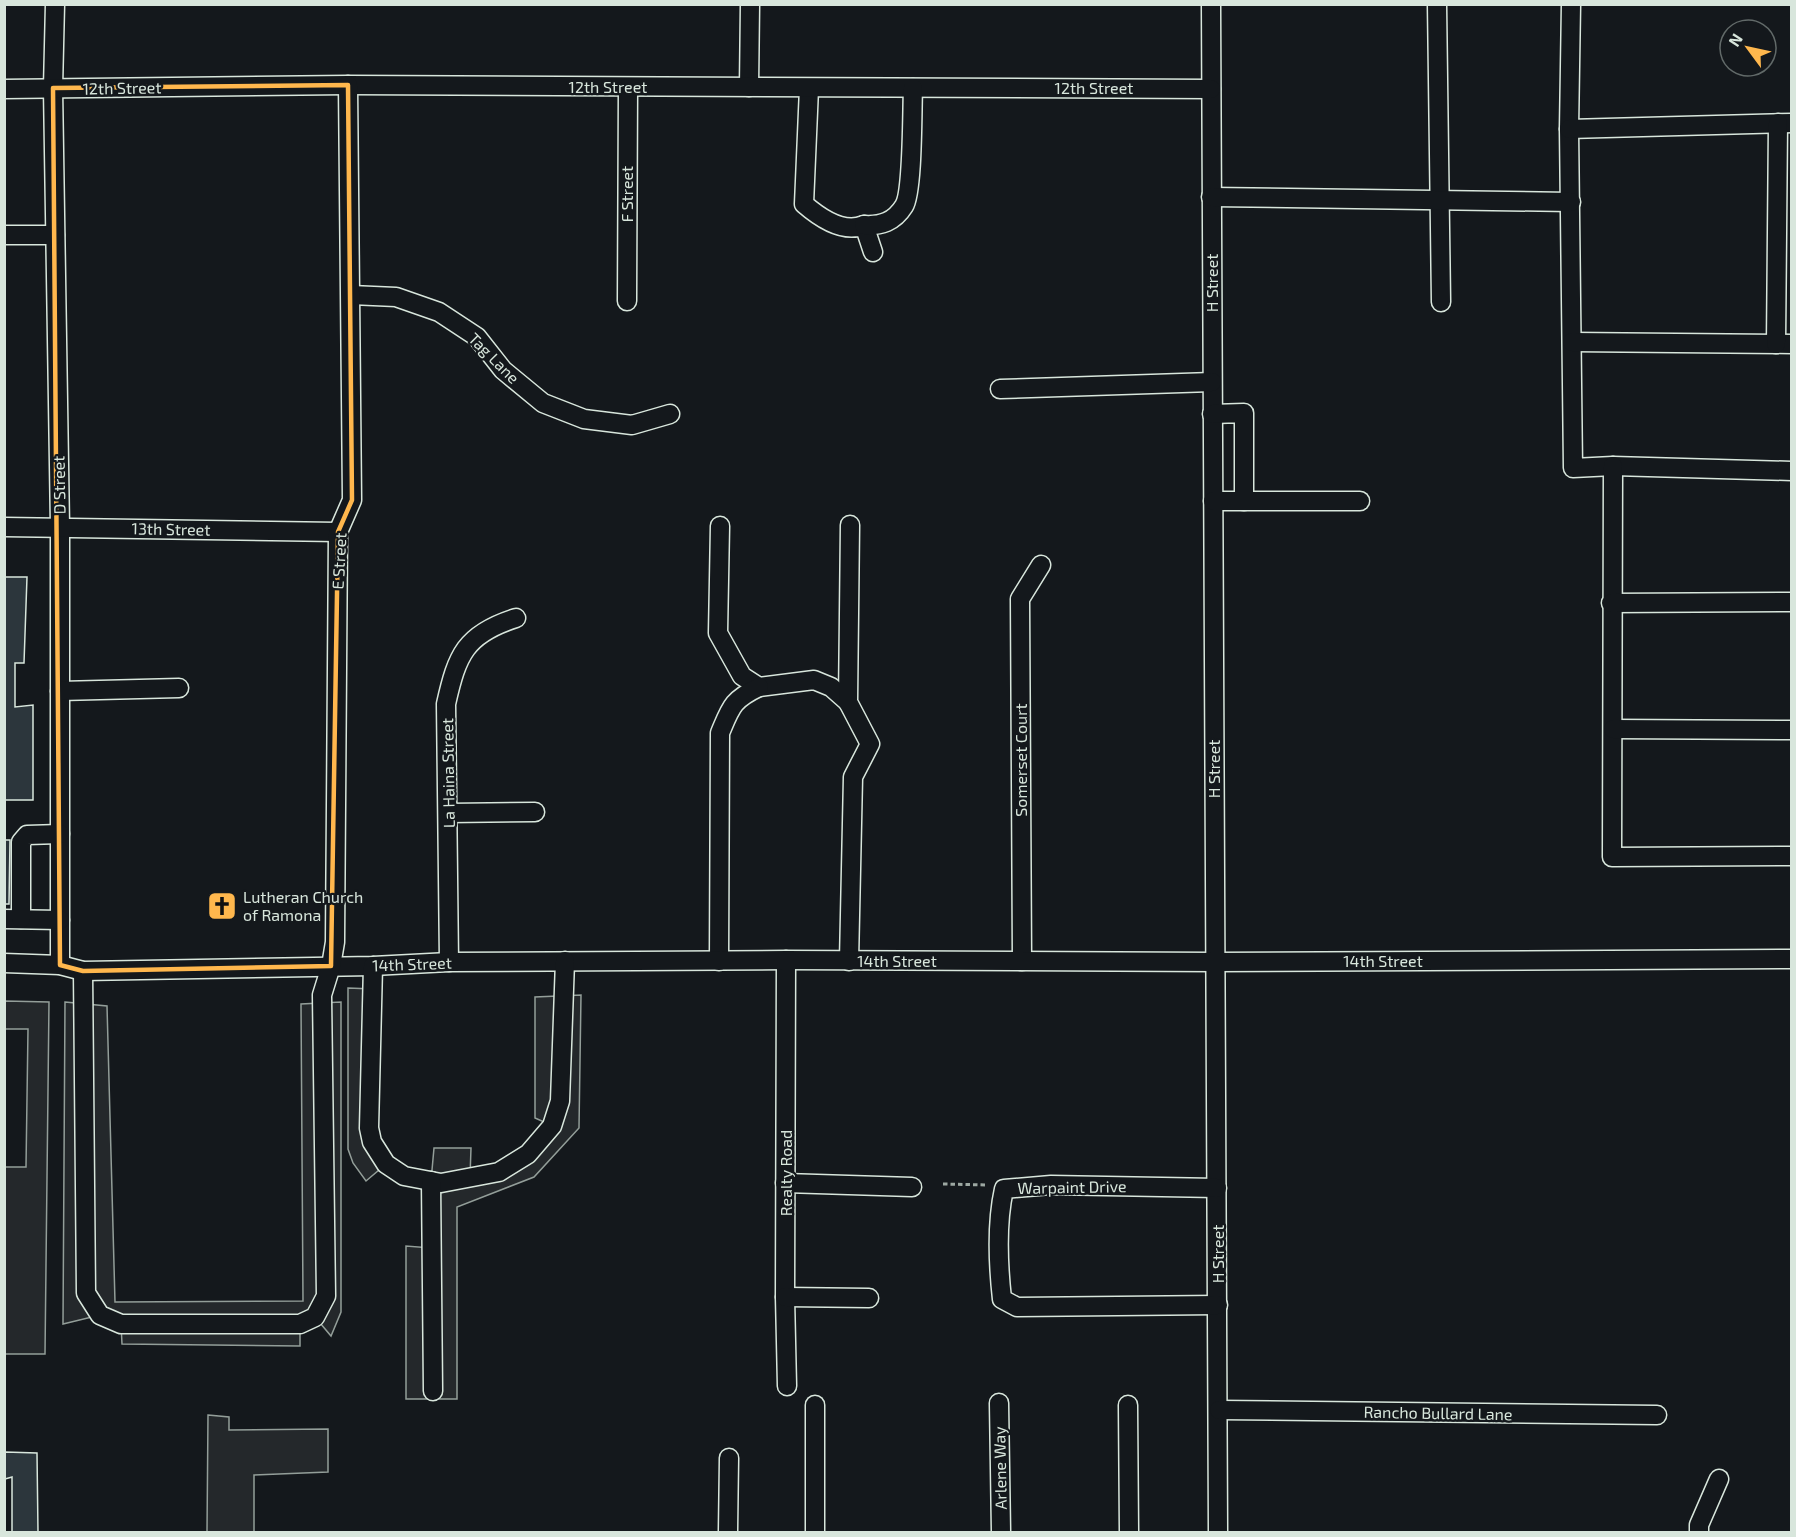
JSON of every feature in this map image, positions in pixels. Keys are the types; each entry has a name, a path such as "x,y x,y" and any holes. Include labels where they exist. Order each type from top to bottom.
{"street":[{"name":"D Street","path":"55,4 53,88 60,527 60,965"},
{"path":"750,4 750,87"},
{"name":"H Street","path":"1211,4 1218,1533"},
{"path":"1437,4 1441,302"},
{"path":"1571,4 1569,129 1573,468 1613,466 1791,471"},
{"name":"12th Street","path":"4,89 348,85 1211,89"},
{"name":"E Street","path":"83,971 86,1293 99,1315 121,1324 300,1324 315,1317 326,1296 322,995 331,966 335,942 338,532 352,500 348,85"},
{"name":"F Street","path":"627,301 628,87"},
{"path":"809,88 804,204 826,221 859,227 880,226 905,205 909,181 913,88"},
{"path":"1569,129 1785,123 1784,344 1572,342"},
{"path":"1211,197 1571,202"},
{"path":"864,225 873,252"},
{"path":"4,235 55,236"},
{"name":"Tag Lane","path":"351,295 396,297 439,312 477,337 503,370 543,403 584,418 632,425 670,414"},
{"path":"1000,388 1212,382"},
{"path":"1212,414 1244,413 1244,501"},
{"path":"1613,466 1612,857 1791,856"},
{"path":"1213,501 1360,501"},
{"path":"848,702 850,525"},
{"path":"720,526 718,633 742,676 759,687"},
{"name":"13th Street","path":"4,527 338,532"},
{"name":"Somerset Court","path":"1022,961 1020,599 1041,565"},
{"path":"1611,603 1791,602"},
{"name":"La Haina Street","path":"449,962 446,704 454,669 465,648 494,624 516,618"},
{"path":"719,961 720,733 731,706 742,695 759,687 814,680 831,687 848,702 870,744 853,777 849,961"},
{"path":"60,692 179,688"},
{"path":"1613,729 1791,730"},
{"path":"448,813 535,812"},
{"path":"60,834 43,833 27,836 21,842 13,919 60,920"},
{"name":"14th Street","path":"4,963 60,965 83,971 566,961 1216,962 1791,959"},
{"name":"Realty Road","path":"786,960 787,1386"},
{"path":"374,966 369,1128 372,1142 386,1164 404,1176 441,1183 499,1172 528,1154 552,1126 560,1101 566,961"},
{"path":"431,1181 433,1391"},
{"path":"785,1183 912,1187"},
{"name":"Warpaint Drive","path":"1217,1188 1051,1185 1004,1189 999,1211 999,1272 1002,1299 1017,1307 1218,1305"},
{"path":"785,1297 869,1298"},
{"name":"Arlene Way","path":"999,1403 1001,1533"},
{"path":"815,1405 815,1533"},
{"path":"1128,1405 1128,1533"},
{"name":"Rancho Bullard Lane","path":"1219,1410 1657,1415"},
{"path":"728,1533 729,1458"},
{"path":"1699,1533 1699,1525 1719,1479"}],"path":[{"path":"943,1184 981,1184 1004,1189"}],"highlighted area":[{"path":"348,85 352,500 338,532 331,966 83,971 60,965 53,88"}],"shaded area":[{"path":"348,988 373,989 369,1128 386,1164 366,1181 353,1163 348,1149"},
{"path":"581,995 579,1128 534,1177 457,1207 457,1399 406,1399 406,1246 431,1248 431,1181 434,1148 471,1148 470,1177 499,1172 551,1125 535,1118 535,997"},
{"path":"5,1001 49,1002 45,1354 5,1354 5,1167 26,1167 28,1029 5,1029"},
{"path":"65,1002 107,1006 115,1302 303,1301 301,1004 341,1002 341,1312 331,1336 315,1317 300,1324 300,1346 122,1344 121,1324 100,1315 63,1324"},
{"path":"208,1415 229,1417 229,1430 328,1429 328,1472 254,1475 254,1532 207,1532"}],"building":[{"path":"4,577 27,577 24,663 15,663 15,707 33,705 33,800 4,800"},
{"path":"4,840 10,840 9,904 4,904"},
{"path":"5,1452 37,1453 38,1532 12,1532 12,1477 5,1479"}],"place":[{"name":"Lutheran Church of Ramona","path":"222,906"}]}
